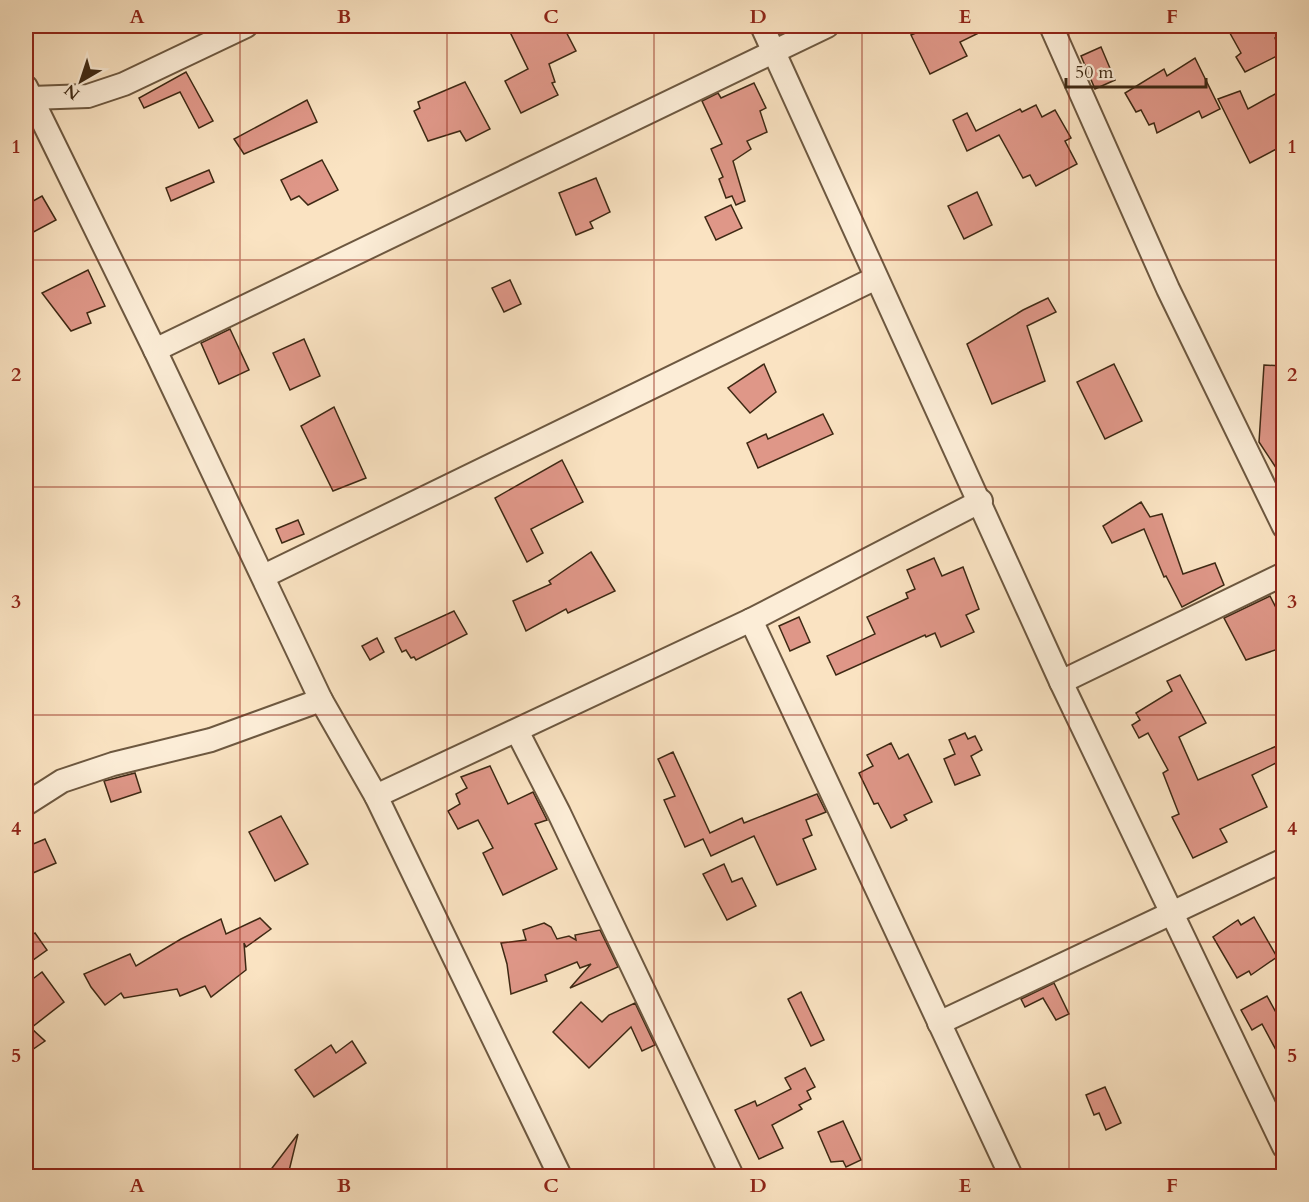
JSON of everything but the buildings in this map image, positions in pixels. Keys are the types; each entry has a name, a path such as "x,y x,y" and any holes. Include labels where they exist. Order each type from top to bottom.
{"street":[{"path":"28,92 88,96 124,84 246,26"},
{"path":"762,26 876,278 981,501 1061,682 1283,1142"},
{"path":"155,350 827,26"},
{"path":"1051,26 1173,299 1284,527"},
{"path":"28,92 264,576 321,700 376,796 560,1176"},
{"path":"264,576 876,278"},
{"path":"376,796 751,620 981,501"},
{"path":"1061,682 1284,574"},
{"path":"751,620 1011,1176"},
{"path":"26,804 62,781 113,764 212,740 321,700"},
{"path":"517,731 732,1176"},
{"path":"939,1023 1284,860"}]}
